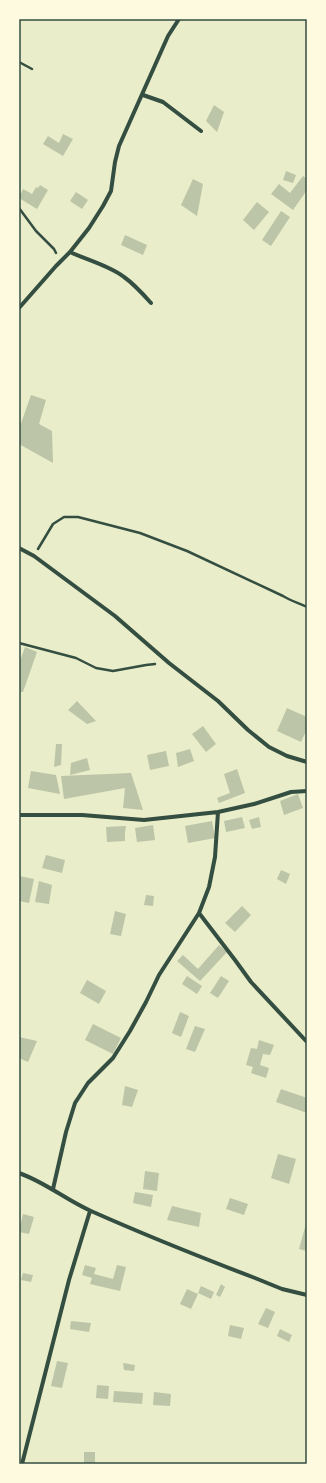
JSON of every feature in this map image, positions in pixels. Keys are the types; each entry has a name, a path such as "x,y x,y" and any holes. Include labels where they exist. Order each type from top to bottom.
{"street":[{"path":"19,308 70,252 89,228 103,206 111,191 119,146 166,42 179,19"},
{"path":"143,95 163,102 201,131"},
{"path":"70,252 109,268 124,276 151,304"},
{"path":"19,554 20,548 34,556 115,616 169,663 218,701 269,748 287,756 307,762"},
{"path":"19,815 82,815 144,820 218,812 254,804 291,792 307,790"},
{"path":"53,1189 66,1132 75,1103 88,1083 113,1058 137,1019 159,975 199,913 209,887 215,857 218,812"},
{"path":"199,913 251,982 307,1042"},
{"path":"19,1173 30,1177 90,1210 282,1289 307,1295"},
{"path":"22,1464 70,1280 90,1210"}],"path":[{"path":"19,62 32,69"},
{"path":"19,208 36,231 54,249 56,253 56,266"},
{"path":"34,556 53,524 64,517 78,518 140,533 187,551 307,608"},
{"path":"19,643 76,658 96,668 113,671 146,664 169,663"}],"building":[{"path":"214,105 224,112 217,132 206,121"},
{"path":"63,134 73,139 63,156 43,144 48,136 59,143"},
{"path":"286,171 296,175 293,183 283,180"},
{"path":"303,176 307,179 307,190 293,210 271,194 279,184 290,193"},
{"path":"193,179 203,184 197,216 181,205"},
{"path":"40,185 48,190 37,209 19,198 23,189 32,194 36,187 38,188"},
{"path":"76,192 88,200 82,209 70,201"},
{"path":"257,202 269,212 254,230 243,220"},
{"path":"281,211 290,217 271,246 262,240"},
{"path":"125,235 147,245 143,255 121,245"},
{"path":"31,395 46,400 39,424 52,431 53,463 19,444 19,429"},
{"path":"25,647 37,652 23,692 19,692 19,664"},
{"path":"77,701 96,721 87,724 68,710"},
{"path":"287,708 307,717 307,729 301,742 277,731"},
{"path":"203,726 216,744 206,752 192,734"},
{"path":"56,744 62,744 61,765 54,767"},
{"path":"190,749 194,761 178,767 176,753"},
{"path":"166,751 169,766 150,770 147,755"},
{"path":"87,758 90,770 70,775 71,763"},
{"path":"237,769 245,793 219,803 217,798 230,793 224,774"},
{"path":"31,771 56,775 60,794 28,788"},
{"path":"131,773 143,810 123,808 125,788 64,799 61,776"},
{"path":"298,794 303,808 284,815 280,801"},
{"path":"242,817 245,828 226,832 224,821"},
{"path":"259,817 261,827 252,829 249,820"},
{"path":"212,821 215,838 188,843 185,826"},
{"path":"153,825 155,840 137,842 135,828"},
{"path":"126,826 125,841 107,842 106,827"},
{"path":"46,855 65,860 62,873 42,868"},
{"path":"281,870 290,874 286,884 277,879"},
{"path":"19,876 34,879 29,903 19,901"},
{"path":"39,881 52,885 49,904 35,902"},
{"path":"146,895 154,896 153,906 144,905"},
{"path":"242,906 251,915 235,932 225,923"},
{"path":"115,911 126,914 121,936 110,934"},
{"path":"219,945 227,952 200,981 177,961 183,955 198,969"},
{"path":"187,976 202,986 197,994 182,984"},
{"path":"221,976 229,981 218,998 210,993"},
{"path":"87,980 106,991 99,1004 80,993"},
{"path":"180,1012 189,1016 181,1037 172,1033"},
{"path":"93,1024 121,1038 113,1054 85,1040"},
{"path":"195,1026 205,1029 195,1052 186,1049"},
{"path":"19,1037 37,1041 28,1062 19,1058"},
{"path":"259,1040 274,1045 270,1055 263,1054 260,1065 269,1068 266,1078 251,1073 253,1067 246,1065 251,1048 257,1049"},
{"path":"125,1086 138,1090 132,1107 122,1105"},
{"path":"281,1089 307,1098 307,1113 276,1102"},
{"path":"278,1154 296,1159 289,1184 271,1178"},
{"path":"145,1171 159,1173 157,1191 143,1189"},
{"path":"135,1192 153,1195 151,1207 133,1203"},
{"path":"230,1198 248,1204 244,1215 226,1209"},
{"path":"172,1206 201,1213 199,1227 167,1220"},
{"path":"23,1214 34,1217 29,1234 19,1232 19,1223 21,1223"},
{"path":"307,1220 307,1251 299,1249"},
{"path":"85,1265 96,1268 94,1274 113,1279 117,1265 126,1267 120,1291 90,1284 92,1278 82,1275"},
{"path":"23,1273 33,1275 31,1282 21,1280"},
{"path":"221,1284 225,1287 220,1297 216,1295"},
{"path":"201,1286 214,1292 211,1299 198,1293"},
{"path":"187,1289 198,1294 191,1309 180,1304"},
{"path":"266,1308 275,1312 268,1328 258,1324"},
{"path":"71,1321 91,1323 89,1332 70,1329"},
{"path":"230,1325 244,1328 241,1339 228,1336"},
{"path":"280,1329 292,1335 289,1342 277,1336"},
{"path":"57,1361 68,1363 62,1388 51,1386"},
{"path":"123,1363 135,1365 134,1371 124,1370"},
{"path":"97,1385 109,1386 108,1399 96,1398"},
{"path":"114,1391 143,1393 142,1404 113,1402"},
{"path":"154,1392 171,1394 170,1406 153,1405"},
{"path":"84,1452 95,1452 95,1464 84,1464"}]}
